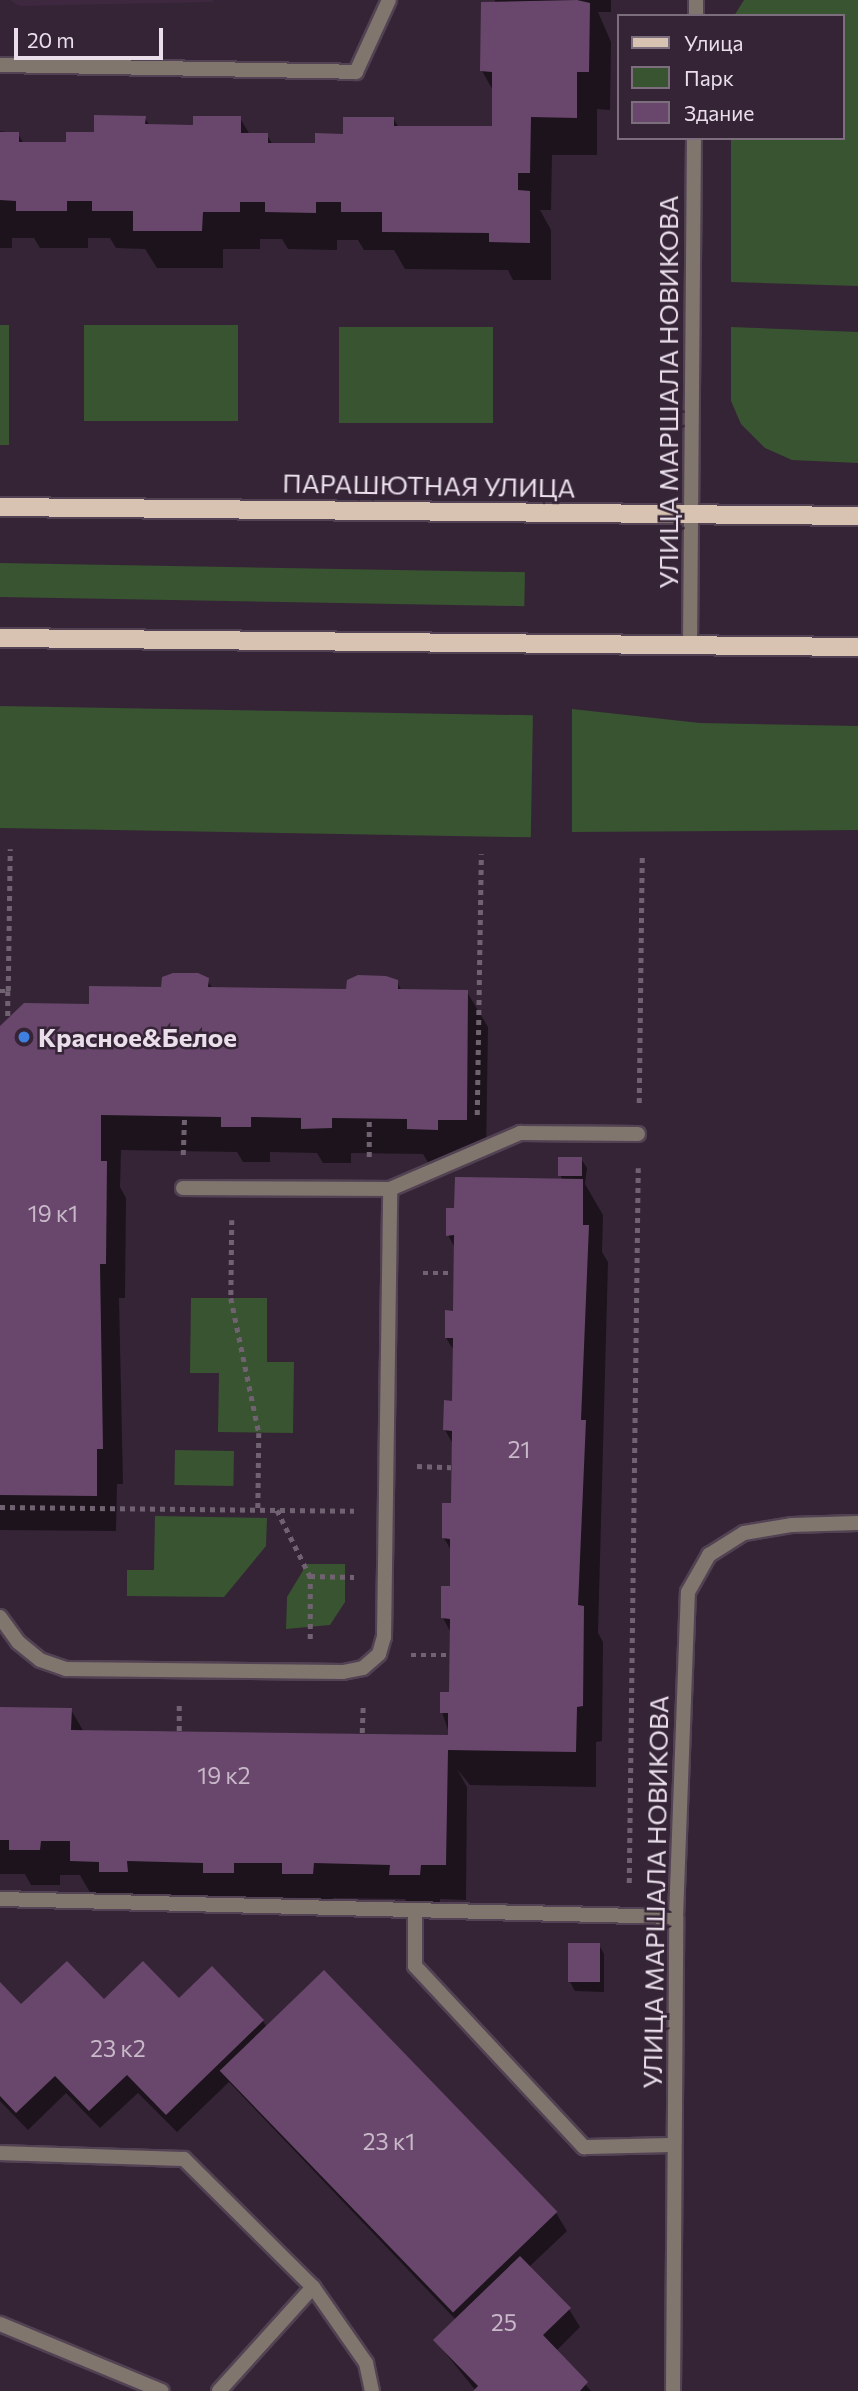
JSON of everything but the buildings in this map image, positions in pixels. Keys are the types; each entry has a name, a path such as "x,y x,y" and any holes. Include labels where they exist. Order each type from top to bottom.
{"main road":[{"name":"ПАРАШЮТНАЯ УЛИЦА","path":"0,507 858,516"},
{"path":"0,638 858,647"}],"street":[{"path":"0,65 356,72 389,0"},
{"name":"УЛИЦА МАРШАЛА НОВИКОВА","path":"690,646 694,140"},
{"path":"183,1188 390,1189 520,1133 638,1134"},
{"path":"0,1617 33,1654 66,1668 309,1672 363,1668 379,1654 384,1637 390,1189"},
{"name":"УЛИЦА МАРШАЛА НОВИКОВА","path":"673,2391 676,1917 688,1592 709,1555 744,1534 792,1525 858,1523"},
{"path":"0,1899 676,1917"},
{"path":"415,1910 415,1966 584,2147 674,2146"},
{"path":"0,2153 184,2159 313,2287 366,2363 372,2391"},
{"path":"219,2391 313,2287"},
{"path":"0,2324 162,2391"}],"path":[{"path":"8,1019 10,849"},
{"path":"476,1152 481,853"},
{"path":"628,1916 642,855"},
{"path":"0,991 8,991"},
{"path":"183,1158 184,1117"},
{"path":"369,1119 369,1161"},
{"path":"231,1254 231,1298 259,1433 258,1510"},
{"path":"433,1273 453,1273"},
{"path":"430,1466 451,1467"},
{"path":"0,1507 386,1511"},
{"path":"276,1510 310,1576 309,1672"},
{"path":"310,1576 385,1577"},
{"path":"428,1655 449,1656"},
{"path":"179,1704 179,1731"},
{"path":"362,1733 363,1707"}],"shaded area":[{"path":"10,0 213,0 213,2 19,6"}],"green space":[{"path":"744,0 858,0 858,286 731,282 731,140 844,140 844,14 735,14"},
{"path":"0,325 9,325 9,445 0,445"},
{"path":"84,325 238,325 238,421 84,421"},
{"path":"339,327 493,327 493,423 339,423"},
{"path":"731,327 858,332 858,463 792,460 765,448 741,424 731,401"},
{"path":"0,563 525,572 524,606 0,597"},
{"path":"0,706 533,715 531,837 0,828"},
{"path":"572,709 700,723 858,726 858,830 572,832"},
{"path":"191,1298 267,1298 267,1362 294,1362 293,1433 218,1432 219,1373 190,1373"},
{"path":"175,1450 234,1451 233,1486 174,1485"},
{"path":"155,1516 267,1518 266,1546 224,1597 127,1596 127,1570 154,1570"},
{"path":"307,1564 345,1564 345,1602 330,1625 286,1629 287,1597"}],"place":[{"name":"Красное&Белое","path":"24,1037"}]}
